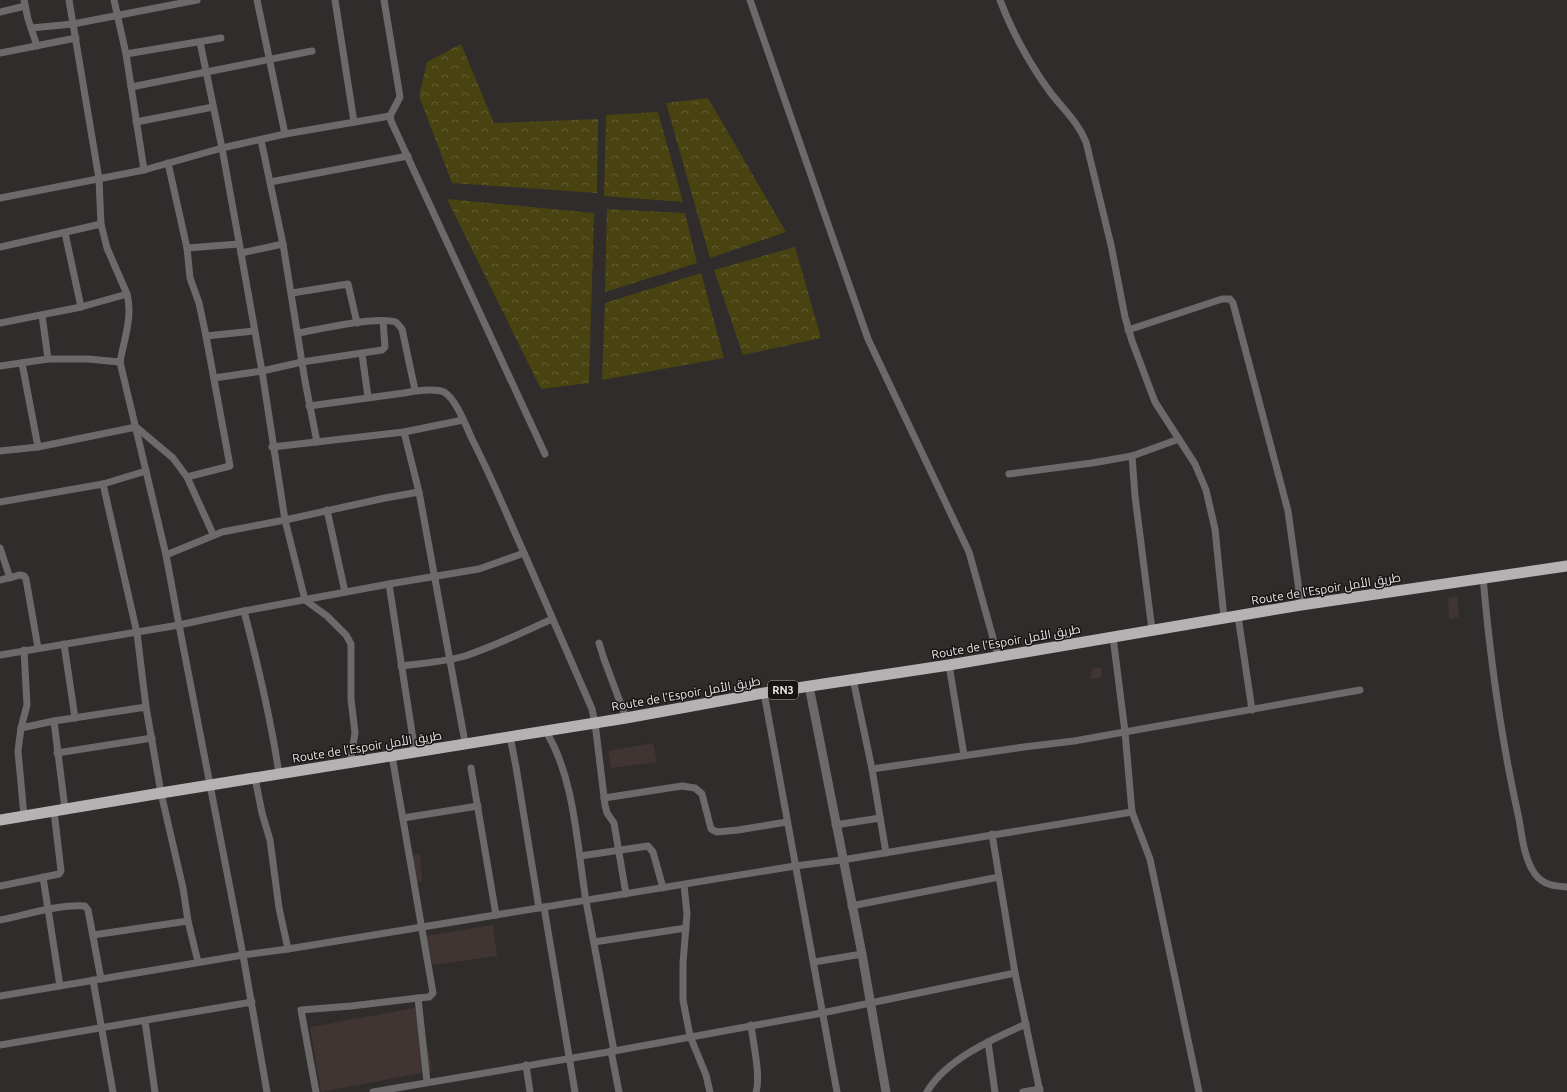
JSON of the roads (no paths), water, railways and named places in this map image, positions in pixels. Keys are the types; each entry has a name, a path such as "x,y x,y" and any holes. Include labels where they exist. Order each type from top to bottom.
{"highway":[{"name":"Route de l’Espoir طريق الأمل","path":"0,820 626,718 764,693 949,665 1301,605 1483,577 1567,566"}],"street":[{"path":"69,0 99,179 101,224 107,248 129,302 129,316 120,362 166,555 252,1002 267,1092"},
{"path":"114,0 116,17 126,54 144,170"},
{"path":"31,28 73,24 116,17 197,0"},
{"path":"257,0 285,134"},
{"path":"335,0 354,122"},
{"path":"384,0 400,97 390,116 391,121 545,454"},
{"path":"750,0 868,339 969,552 998,656"},
{"path":"1000,0 1027,56 1050,92 1082,131 1086,142 1111,245 1128,330 1155,402 1179,438 1203,479 1211,508 1219,560 1224,618"},
{"path":"0,12 25,3 37,46"},
{"path":"0,53 76,38"},
{"path":"126,54 220,38"},
{"path":"200,42 240,244 262,371 272,447 285,520 305,600 327,616 346,635 351,644 351,699 355,733 350,762"},
{"path":"131,87 312,51"},
{"path":"136,122 213,107"},
{"path":"0,198 144,170 222,148 285,134 390,116"},
{"path":"262,140 292,293 309,406 317,442"},
{"path":"270,182 408,156"},
{"path":"168,163 187,248 190,278 199,303 206,336 230,466 187,477"},
{"path":"0,247 101,224"},
{"path":"65,233 81,307"},
{"path":"187,248 240,244"},
{"path":"241,253 283,244"},
{"path":"292,293 348,284 357,323"},
{"path":"0,322 81,307 127,294"},
{"path":"1128,330 1222,299 1230,299 1233,303 1288,511 1301,605"},
{"path":"42,315 48,359"},
{"path":"298,333 357,323 392,320 400,325 415,390"},
{"path":"214,378 262,371 302,362 377,352 384,349 383,321"},
{"path":"206,336 254,331"},
{"path":"362,354 368,398"},
{"path":"0,366 48,359 88,359 120,362"},
{"path":"22,364 38,447"},
{"path":"309,406 415,390 444,392 451,400 463,420 495,484 589,702 595,723 606,809 614,824 620,849 626,894"},
{"path":"272,447 404,432 463,420"},
{"path":"0,452 38,447 136,427"},
{"path":"136,427 173,458 187,477 213,534"},
{"path":"404,432 419,492 464,737"},
{"path":"1009,474 1132,456 1179,438"},
{"path":"1132,456 1136,503 1152,630"},
{"path":"0,502 103,484 146,471"},
{"path":"103,484 137,633 146,707 161,793 198,962"},
{"path":"166,555 213,534 419,492"},
{"path":"327,510 345,592"},
{"path":"0,548 10,578"},
{"path":"0,655 137,633 244,610 479,569 524,553"},
{"path":"0,580 20,575 24,576 26,579 38,648"},
{"path":"1483,577 1496,695 1512,791 1528,862 1534,874 1541,881 1550,886 1567,887"},
{"path":"389,584 414,752"},
{"path":"244,610 263,686 279,774"},
{"path":"1238,616 1252,710"},
{"path":"401,666 451,660 465,656 510,639 552,619"},
{"path":"1113,637 1125,732 1132,812 1150,859 1199,1092"},
{"path":"64,644 75,718"},
{"path":"600,644 626,718"},
{"path":"24,650 27,705 21,728 18,751 24,816"},
{"path":"949,665 964,755"},
{"path":"853,680 872,769 886,853"},
{"path":"808,686 851,906 862,954 886,1092"},
{"path":"872,769 964,755 1074,741 1360,690"},
{"path":"764,693 814,962 835,1092"},
{"path":"21,728 54,721 146,707"},
{"path":"0,886 59,874 61,872 60,810 54,721"},
{"path":"545,730 555,748 566,777 619,1092"},
{"path":"510,736 575,1092"},
{"path":"57,753 152,738"},
{"path":"316,1092 301,1010 418,998 431,996 434,990 421,926 392,756"},
{"path":"471,768 496,915"},
{"path":"255,778 262,813 270,840 279,908 288,949"},
{"path":"604,798 682,786 695,788 702,794 711,829 717,832 787,822"},
{"path":"403,818 478,806"},
{"path":"0,996 198,962 288,949 421,926 796,866 886,853 992,834 1132,812"},
{"path":"835,825 880,818"},
{"path":"992,834 1015,973 1040,1091 1023,1092"},
{"path":"580,856 648,846 653,852 663,888"},
{"path":"43,877 60,986"},
{"path":"851,906 999,877"},
{"path":"684,884 687,914 683,963 683,1000 690,1036 706,1075 710,1092"},
{"path":"0,920 48,910 78,906 85,906 88,910 93,936 102,1028 114,1092"},
{"path":"93,936 188,921"},
{"path":"594,942 686,928"},
{"path":"814,962 862,954"},
{"path":"373,1092 410,1089 427,1082 613,1051 822,1013 1015,973"},
{"path":"418,998 427,1082"},
{"path":"0,1045 252,1002"},
{"path":"145,1021 155,1092"},
{"path":"926,1092 938,1076 952,1065 988,1042 1026,1024"},
{"path":"751,1025 758,1087 756,1092"},
{"path":"988,1042 995,1092"},
{"path":"526,1065 530,1092"}]}
